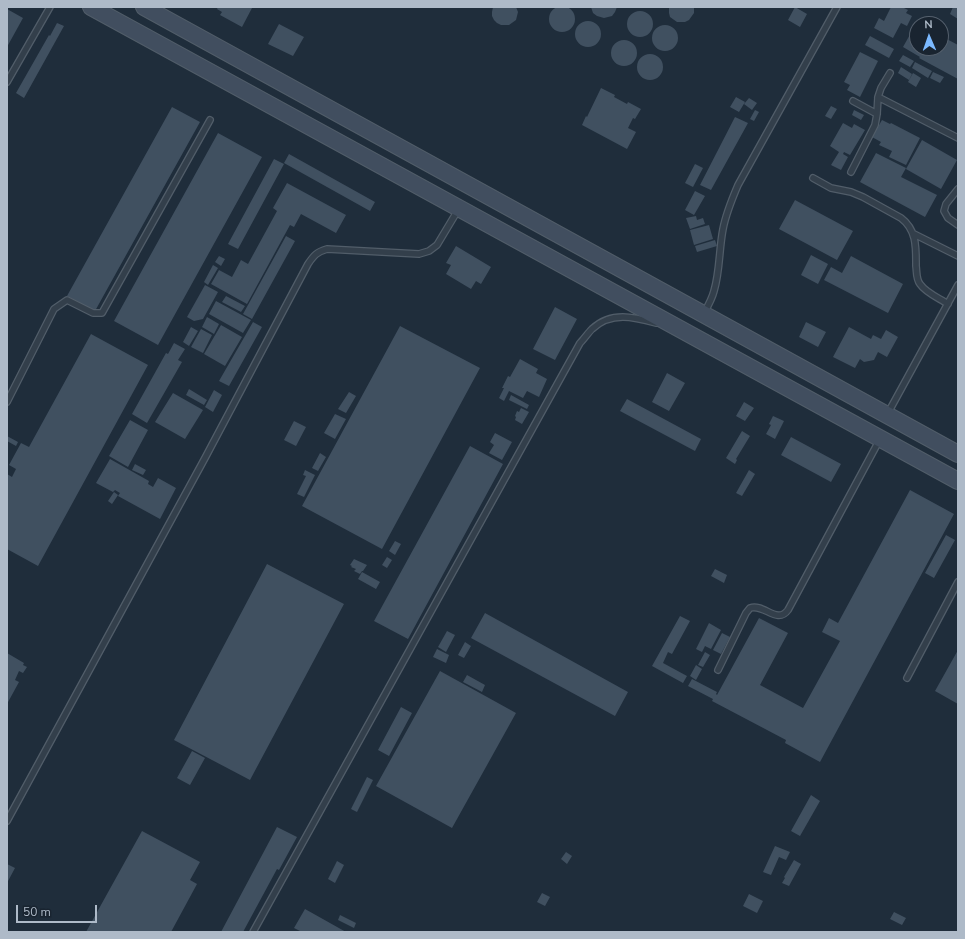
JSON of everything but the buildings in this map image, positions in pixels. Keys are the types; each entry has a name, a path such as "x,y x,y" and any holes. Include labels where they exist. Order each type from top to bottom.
{"street":[{"path":"91,7 958,481"},
{"path":"144,7 958,454"}],"lane":[{"path":"7,82 49,7"},
{"path":"704,314 714,289 723,228 738,185 837,7"},
{"path":"851,172 875,124 878,97 881,88 890,73"},
{"path":"878,97 958,138"},
{"path":"853,101 877,114"},
{"path":"7,402 54,309 67,300 93,313 102,313 210,120"},
{"path":"813,178 831,188 851,192 870,200 902,218 909,225 914,234 919,283 925,290 948,304"},
{"path":"958,189 946,204 944,212 948,218 958,225"},
{"path":"7,821 314,255 327,249 419,254 429,251 436,245 459,208"},
{"path":"914,234 958,256"},
{"path":"887,416 958,285"},
{"path":"253,932 580,343 593,328 606,320 622,316 640,318 712,347"},
{"path":"718,670 746,612 750,608 756,607 777,616 783,615 788,610 880,439"},
{"path":"907,678 958,582"}]}
